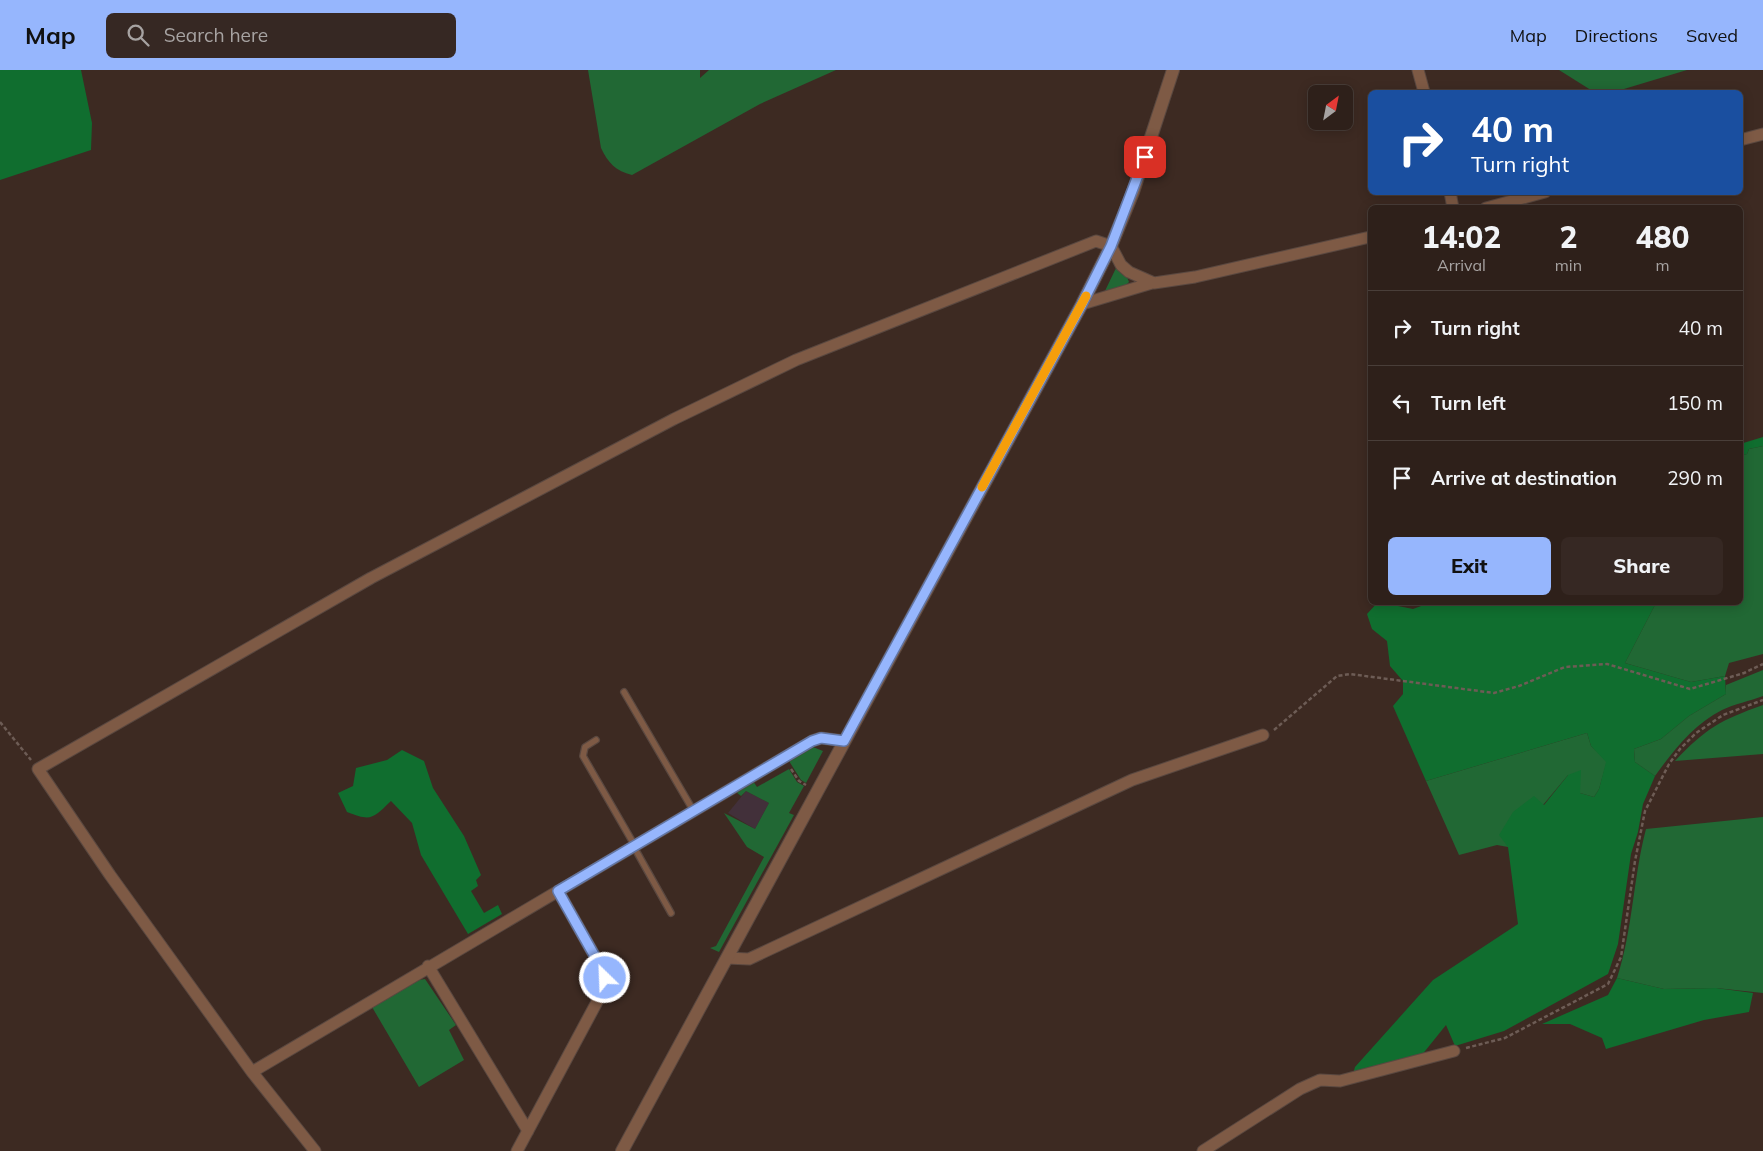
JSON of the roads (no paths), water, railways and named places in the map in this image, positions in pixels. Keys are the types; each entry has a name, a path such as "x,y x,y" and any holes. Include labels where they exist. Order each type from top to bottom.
{"street":[{"path":"622,1151 1082,304 1111,246 1133,192 1173,70"},
{"path":"1418,70 1423,90"},
{"path":"1743,139 1763,134"},
{"path":"1497,205 1534,195"},
{"path":"1082,304 1154,283 1194,277 1368,237"},
{"path":"315,1151 252,1072 110,875 38,769 371,578 683,414 796,360 1096,241 1111,246 1121,265 1129,272 1154,283"},
{"path":"727,958 749,960 1132,780 1263,735"},
{"path":"252,1072 428,966 784,758 821,738 844,741"},
{"path":"517,1151 605,987 602,969 558,891"},
{"path":"428,966 528,1131"},
{"path":"1202,1151 1300,1089 1320,1080 1340,1081 1454,1052"}],"lane":[{"path":"624,692 693,810"},
{"path":"596,740 585,747 583,756 672,913"}]}
